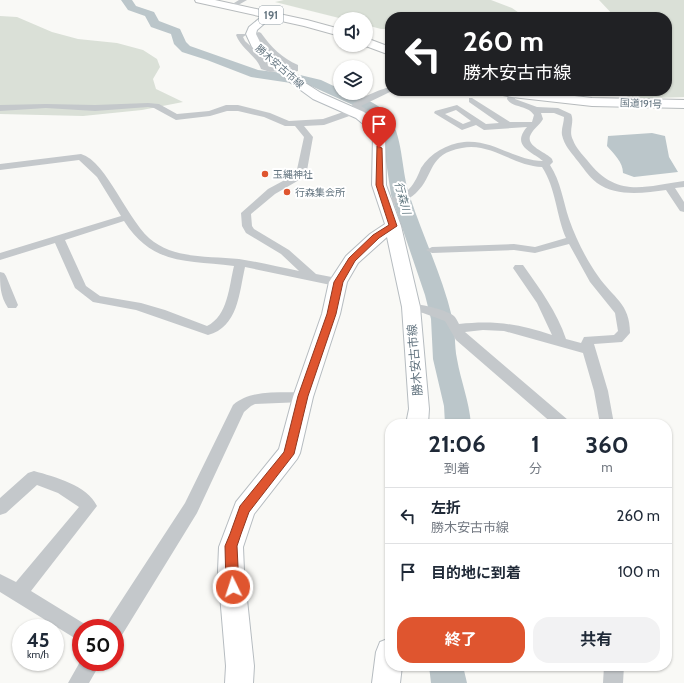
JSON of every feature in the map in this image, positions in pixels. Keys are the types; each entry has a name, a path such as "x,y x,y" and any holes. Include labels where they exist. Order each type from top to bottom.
{"highway":[{"name":"191","path":"200,0 306,23 333,31"},
{"path":"373,45 385,49"},
{"name":"国道191号","path":"541,96 592,102 684,104"}],"main road":[{"name":"勝木安古市線","path":"269,15 252,29 251,34 256,45 287,74 317,96 358,108 374,126 379,135 379,185 393,226 411,307 419,409 418,419"},
{"path":"239,683 240,666 231,571 231,546 244,509 289,454 303,396 331,314 338,282 352,260 376,237 393,226"},
{"path":"386,683 388,671"}],"street":[{"path":"231,7 244,0"},
{"path":"243,35 239,35 242,42 264,63 264,68 287,74 295,69 295,67 283,61 264,42 259,34 256,34"},
{"path":"0,108 46,106 95,108 148,105 156,106 172,116 181,117 210,113 226,108 238,108 267,115 288,124 298,124 324,122 358,108 385,92"},
{"path":"509,96 512,101 536,110 555,110 568,116 569,119 566,126 565,135 569,145 603,182 614,188 626,190 684,184"},
{"path":"472,100 509,126"},
{"path":"536,110 538,115 537,121 526,134 525,140 530,147 547,159 548,162 545,164"},
{"path":"477,122 484,128 534,125"},
{"path":"298,124 309,138 301,176 277,187 261,198 246,213 247,226 250,231 285,252 313,278"},
{"path":"386,203 413,191 430,160 460,146 475,145 487,147 528,162 545,164"},
{"path":"0,167 81,158 98,173 138,233 149,244 167,254 240,263 338,282"},
{"path":"545,164 552,173 566,226 593,278 619,308 623,316 624,333 617,339 589,340 587,344 601,391 606,419"},
{"path":"668,186 684,209"},
{"path":"0,257 127,217"},
{"path":"58,238 81,288 97,299 137,306 161,313 208,332 220,325 229,311 240,263"},
{"path":"432,250 514,247 535,250 573,239"},
{"path":"519,268 543,302 557,330 561,342"},
{"path":"0,276 12,305"},
{"path":"411,307 428,310 446,317 461,337 556,419"},
{"path":"456,329 483,326 504,327 580,348 589,349"},
{"path":"121,619 192,508 210,466 238,409 246,402 255,399 303,396"},
{"path":"0,508 34,478 51,482 79,495 89,506 18,593"},
{"path":"0,582 72,626"},
{"path":"78,683 85,671"},
{"path":"613,683 614,671"}],"shaded area":[{"path":"284,0 491,0 512,8 518,12 385,12 385,29 373,27 373,12 333,12 333,16 275,2"},
{"path":"599,0 684,0 684,97 627,99 627,96 672,96 672,12 610,12"},
{"path":"0,16 17,17 52,32 78,39 117,43 143,50 157,59 160,67 153,79 156,89 183,102 142,110 83,116 0,114"},
{"path":"652,133 665,136 669,157 678,172 634,177 623,173 620,162 607,146 608,136"}],"waterway":[{"name":"行森川","path":"126,0 132,8 150,14 155,24 176,32 180,44 186,49 212,57 256,74 300,79 316,83 371,108 383,118 390,134 400,195 436,295 442,319 445,359 457,406 458,419"},
{"name":"行森川","path":"447,671 449,683"}],"place":[{"name":"玉縄神社","path":"265,174"},
{"name":"行森集会所","path":"287,192"}],"route":[{"path":"233,587 231,571 231,546 235,534 244,509 289,454 303,396 331,314 338,282 352,260 376,237 393,226 379,185 379,148"}]}
